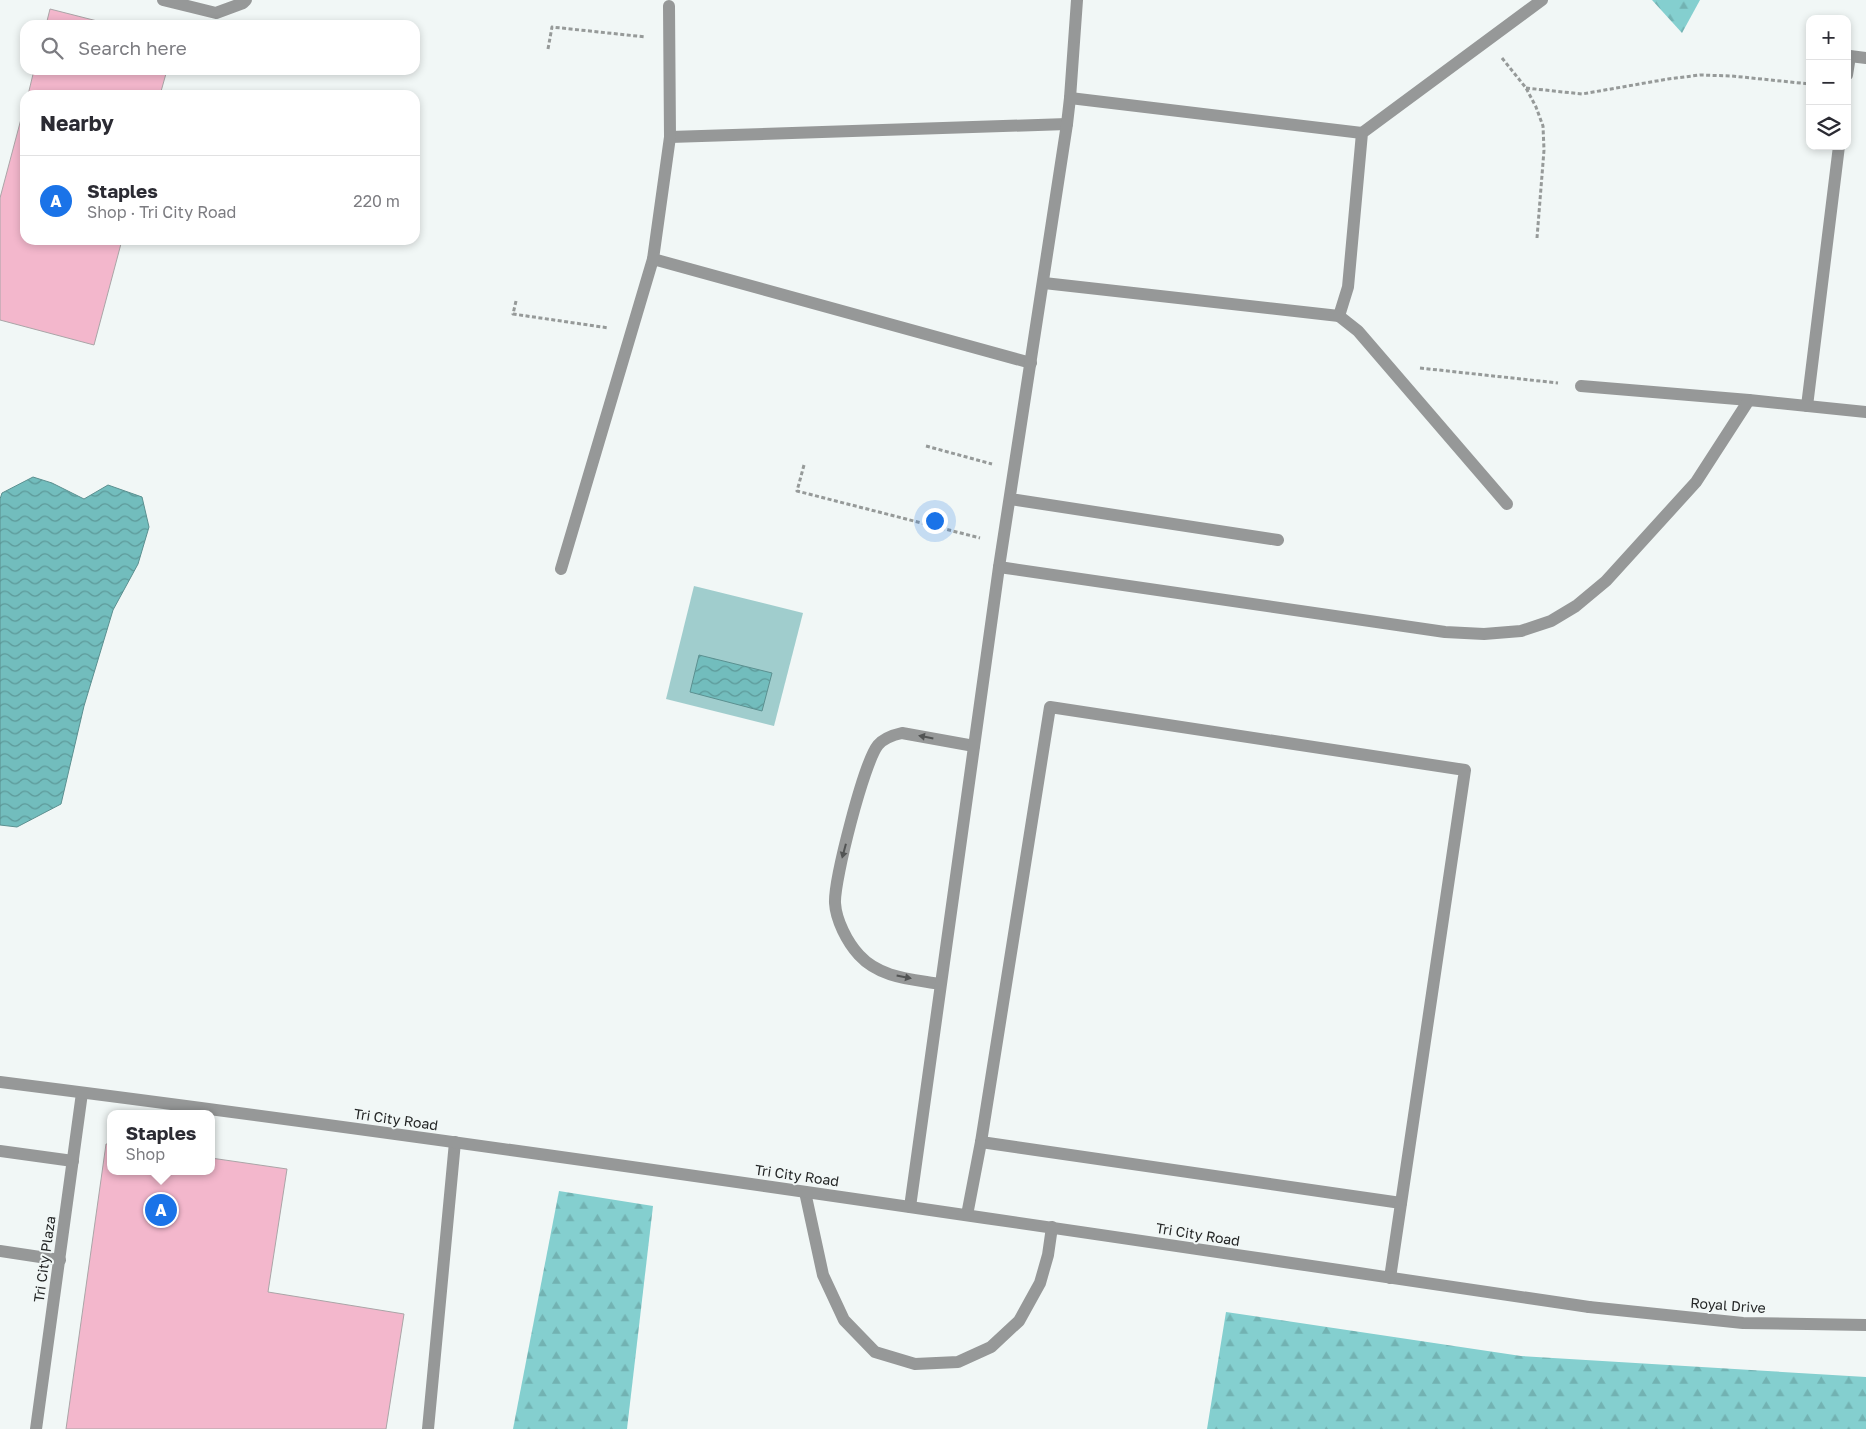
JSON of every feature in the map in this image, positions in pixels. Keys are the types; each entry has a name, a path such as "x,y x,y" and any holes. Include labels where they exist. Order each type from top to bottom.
{"street":[{"path":"163,0 216,14 246,0"},
{"path":"910,1207 999,567 1067,124 1077,0"},
{"path":"1070,98 1362,133 1542,0"},
{"path":"561,569 653,259 670,137 669,6"},
{"path":"1849,60 1850,56 1866,58"},
{"path":"670,137 1067,124"},
{"path":"1339,316 1348,287 1362,133"},
{"path":"1808,406 1839,150"},
{"path":"653,259 1031,363"},
{"path":"1044,283 1339,316 1358,331 1507,504"},
{"path":"1582,386 1866,412"},
{"path":"999,567 1445,632 1484,634 1521,631 1552,621 1576,606 1606,581 1696,482 1749,400"},
{"path":"1010,499 1278,540"},
{"path":"967,1215 981,1142 1050,707 1465,770 1390,1278"},
{"path":"940,984 888,974 872,966 859,955 848,940 841,925 835,904 836,883 870,758 879,744 891,736 902,733 974,746"},
{"name":"Tri City Road","path":"0,1082 211,1110"},
{"name":"Tri City Plaza","path":"36,1429 82,1093"},
{"name":"Tri City Road","path":"215,1110 455,1142 1052,1227 1589,1307"},
{"path":"428,1429 455,1142"},
{"path":"981,1142 1401,1203"},
{"path":"0,1152 73,1161"},
{"path":"805,1192 823,1275 844,1320 875,1352 915,1364 958,1362 991,1347 1019,1321 1040,1283 1048,1255 1052,1227"},
{"path":"0,1251 60,1260"},
{"name":"Royal Drive","path":"1589,1307 1743,1323 1866,1325"}],"path":[{"path":"548,49 552,27 669,40"},
{"path":"1488,40 1526,88 1543,126 1544,150 1537,238"},
{"path":"1526,88 1582,94 1668,78 1700,75 1732,76 1806,84"},
{"path":"516,301 513,314 632,331"},
{"path":"1387,365 1582,386"},
{"path":"926,446 1014,470"},
{"path":"804,465 797,491 1003,544"}],"green space":[{"path":"1652,0 1700,0 1682,33"},
{"path":"559,1191 653,1206 627,1429 513,1429"},
{"path":"1226,1312 1521,1356 1866,1377 1866,1429 1207,1429"}],"shaded area":[{"path":"694,586 803,613 774,726 666,699"}],"water":[{"path":"33,477 52,483 84,499 108,485 142,497 149,527 138,564 113,610 84,706 61,804 17,827 0,825 0,499 2,493"},
{"path":"699,655 772,673 762,711 690,692"}],"building":[{"path":"50,9 93,20 47,20"},
{"path":"33,75 166,75 161,90 29,90"},
{"path":"20,123 20,245 121,245 94,345 0,320 0,198"},
{"path":"106,1144 107,1175 215,1175 215,1159 287,1169 268,1292 404,1314 386,1429 66,1429"}],"place":[{"name":"Staples","path":"161,1210"}]}
